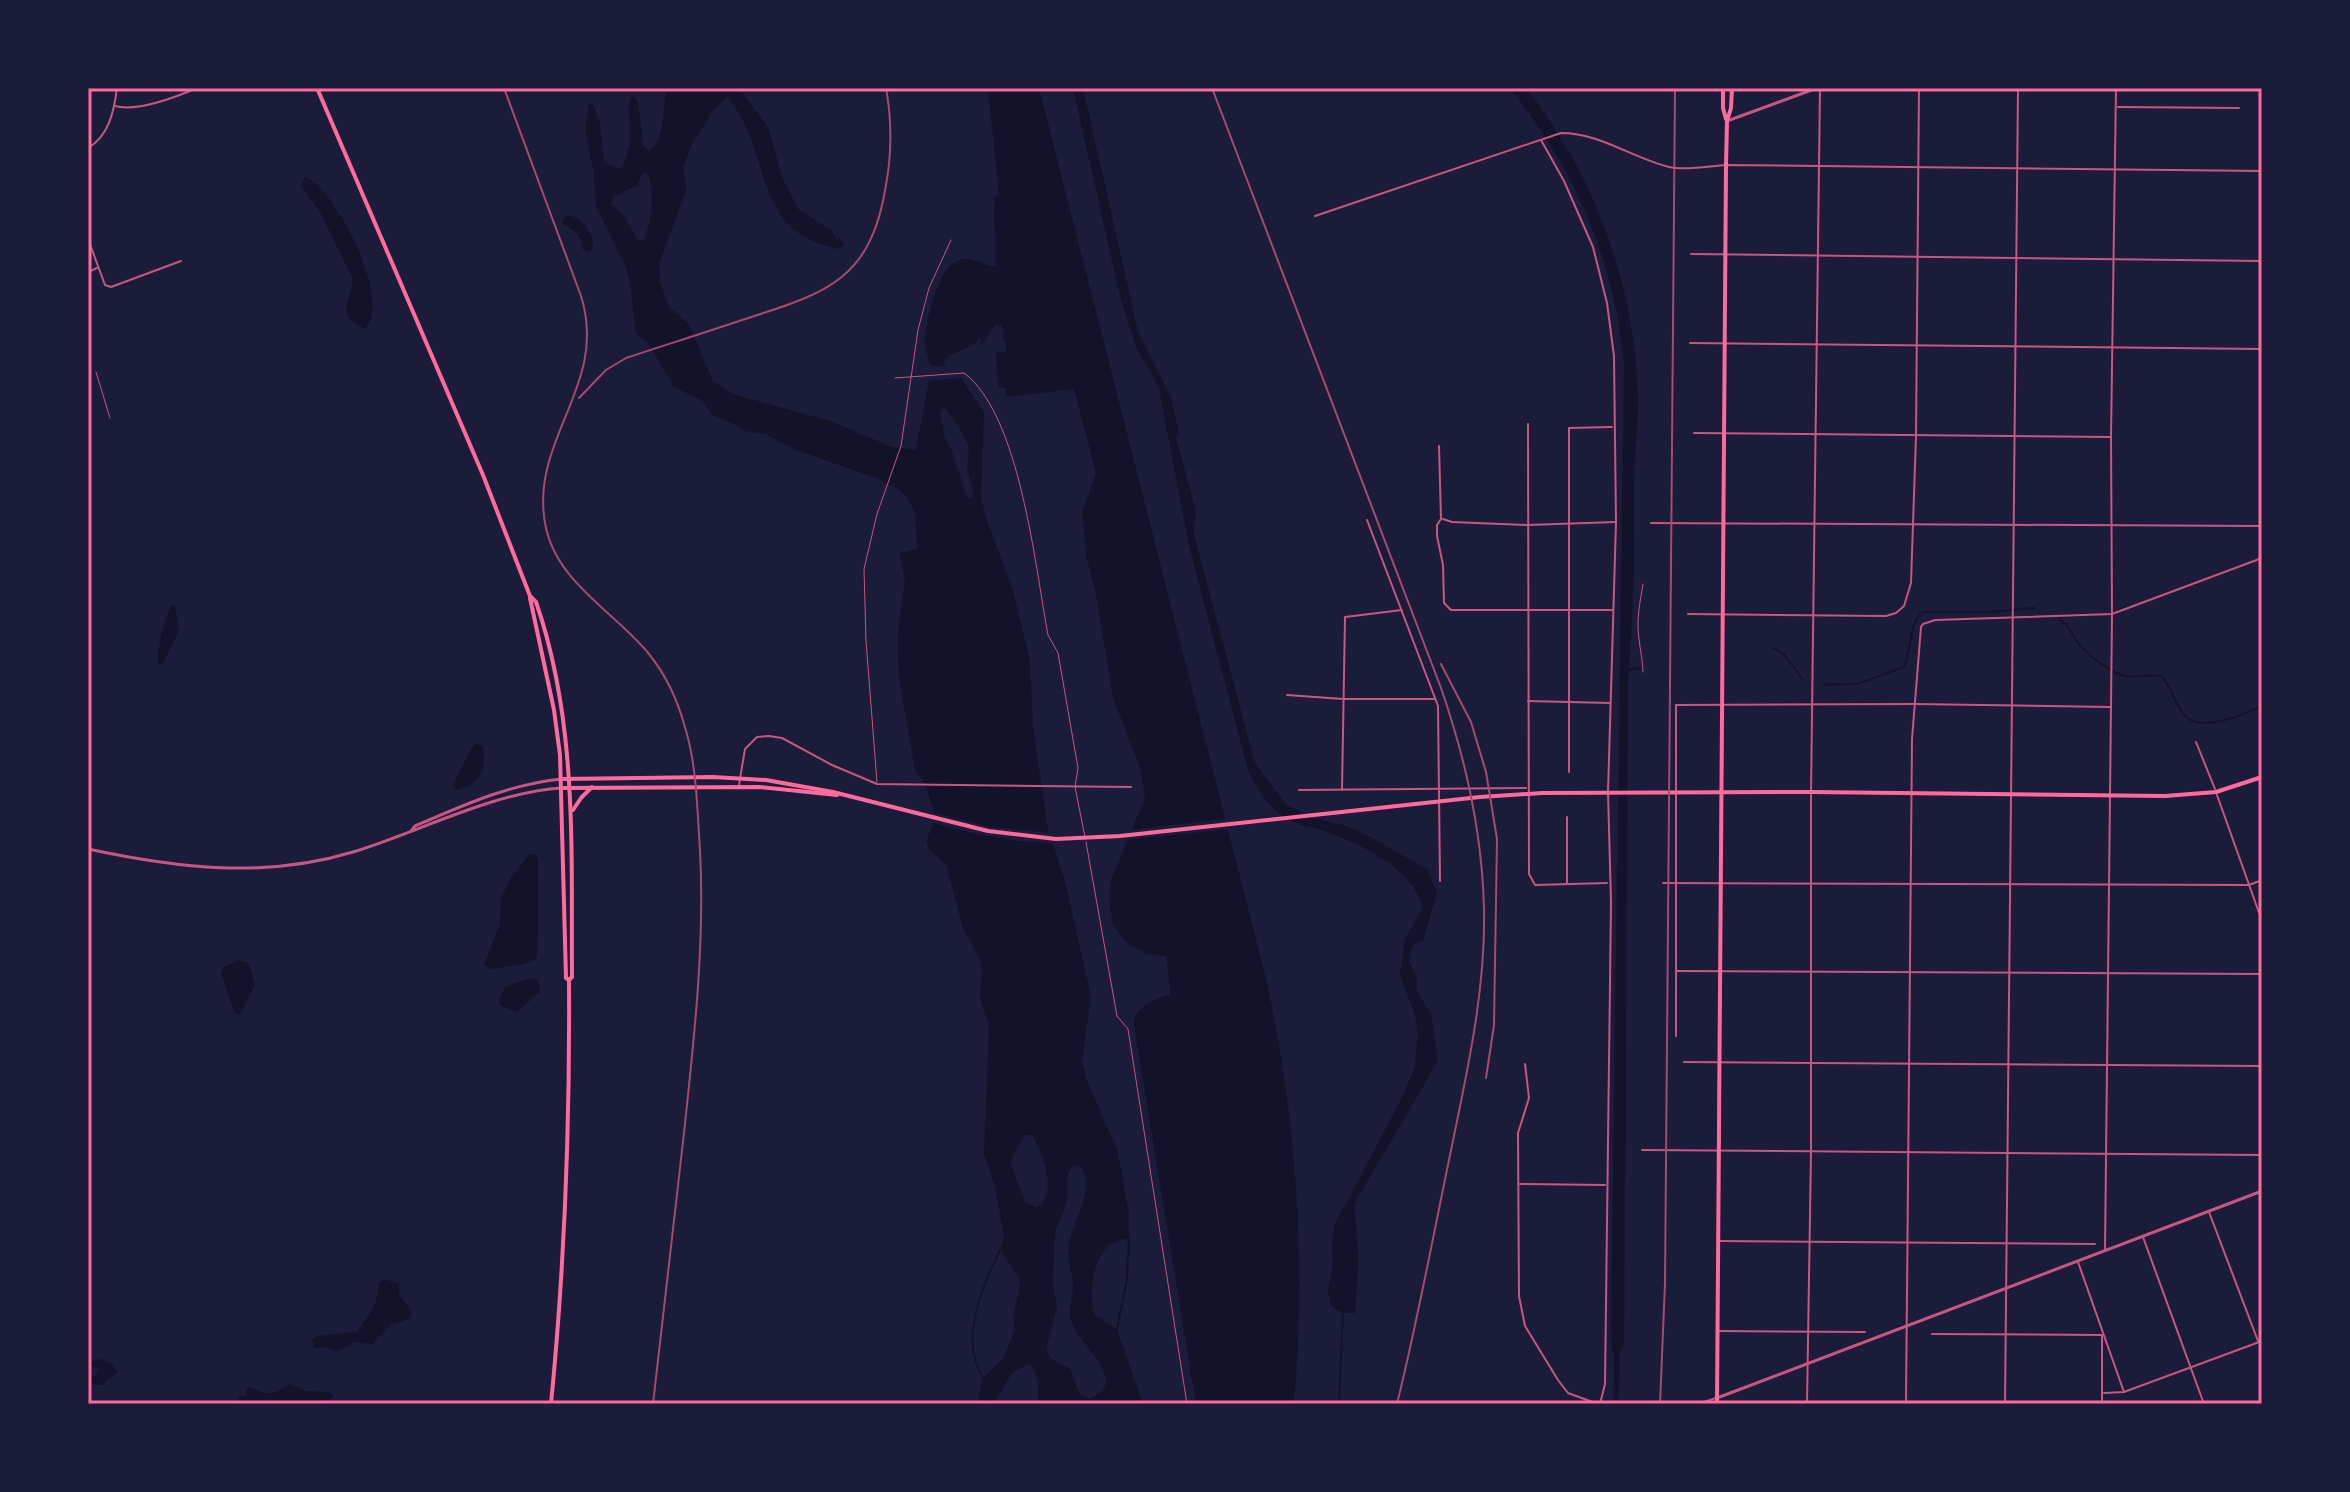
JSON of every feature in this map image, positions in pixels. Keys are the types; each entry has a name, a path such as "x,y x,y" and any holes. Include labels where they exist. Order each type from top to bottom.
{"main road":[{"path":"317,88 483,475 530,596 554,710 562,779 563,916 566,978 569,980"},
{"path":"1723,88 1723,108 1727,121"},
{"path":"1717,1401 1726,165 1727,121 1732,88"},
{"path":"530,596 539,610 556,678 571,788 572,977 569,980 567,1205 551,1404"},
{"path":"562,779 713,777 794,783 988,831 1056,839 1086,839 1542,793 2175,796 2216,792 2262,777"},
{"path":"562,788 739,786 839,795"},
{"path":"571,812 592,787"}],"street":[{"path":"90,148 103,136 115,106 117,88"},
{"path":"115,106 134,106 176,97 197,88"},
{"path":"1727,121 1818,88 1820,166 1811,792 1807,1404"},
{"path":"1688,614 1886,616 1904,606 1911,583 1914,526 1919,88"},
{"path":"2005,1404 2018,88"},
{"path":"2105,1250 2116,88"},
{"path":"2117,107 2239,108"},
{"path":"1315,216 1561,133 1597,138 1674,168 1726,165 2262,171"},
{"path":"1525,1064 1529,1098 1518,1133 1519,1296 1525,1326 1568,1393 1599,1404 1605,1384 1611,902 1608,792 1616,522 1614,356 1601,275 1582,219 1541,140"},
{"path":"88,239 105,285 111,287 181,261"},
{"path":"1691,254 2262,261"},
{"path":"88,272 98,268"},
{"path":"1690,343 2262,349"},
{"path":"1528,424 1527,701 1531,879 1535,885 1609,883"},
{"path":"1569,772 1569,428 1614,426"},
{"path":"1694,433 2111,437"},
{"path":"1439,446 1441,519 1437,525 1437,536 1446,607 1451,610 1614,610"},
{"path":"1441,519 1527,525 1616,522"},
{"path":"1367,520 1438,706 1440,881"},
{"path":"1651,523 2262,526"},
{"path":"1906,1404 1912,794 1919,633 1923,624 1935,620 2112,614 2262,558"},
{"path":"1342,790 1345,617 1402,610"},
{"path":"1287,695 1343,699 1436,699"},
{"path":"1527,701 1610,703"},
{"path":"1676,1036 1676,705 2111,707"},
{"path":"739,786 745,749 757,737 769,736 782,738 832,765 877,784 1131,787"},
{"path":"2196,742 2262,921"},
{"path":"412,830 415,826 489,796 525,785 562,779"},
{"path":"88,849 196,868 270,868 344,854 512,796 562,788"},
{"path":"1299,790 1528,788"},
{"path":"1567,817 1567,884"},
{"path":"1663,883 2249,885 2262,880"},
{"path":"1675,971 2262,974"},
{"path":"1684,1062 2262,1066"},
{"path":"1642,1150 2262,1155"},
{"path":"1519,1184 1606,1185"},
{"path":"1698,1404 1717,1401 2008,1286 2262,1191"},
{"path":"2102,1393 2124,1392 2260,1341 2209,1211"},
{"path":"2142,1236 2204,1404"},
{"path":"1717,1241 2095,1244"},
{"path":"2077,1261 2124,1392"},
{"path":"1717,1331 1865,1332"},
{"path":"1932,1334 2102,1335"},
{"path":"2102,1335 2102,1404"}],"lane":[{"path":"877,784 864,569 901,446 929,288 951,240"},
{"path":"96,372 110,418"},
{"path":"895,378 964,373 999,417 1017,471 1048,635 1058,653 1078,768 1075,787 1117,1016 1128,1029 1187,1404"},
{"path":"1643,584 1638,614 1643,672"}],"shaded area":[{"path":"667,88 739,88 768,127 783,180 799,210 831,230 844,245 839,249 810,240 789,225 766,186 742,118 727,97 711,112 692,144 683,168 687,188 659,264 660,282 669,307 689,324 713,381 733,394 833,422 892,447 916,450 929,381 961,378 984,412 981,498 1013,590 1030,661 1033,728 1048,829 1065,881 1091,997 1082,1062 1087,1081 1117,1149 1129,1214 1129,1239 1108,1246 1096,1266 1092,1304 1094,1315 1117,1329 1143,1404 1038,1404 1038,1381 1032,1366 1028,1364 1011,1374 994,1404 977,1404 983,1378 1003,1359 1015,1329 1013,1317 1020,1286 1019,1278 1000,1250 1004,1238 995,1186 984,1153 989,1025 980,999 982,970 963,928 946,864 930,851 926,842 934,812 926,786 915,769 899,678 897,637 905,580 899,553 917,549 915,513 900,490 876,478 791,448 766,434 745,431 712,415 703,401 674,387 647,341 636,334 626,268 596,206 593,168 585,129 589,103 593,104 600,123 604,162 617,169 623,166 630,145 629,103 632,96 638,101 643,145 649,152 659,139","holes":["643,173 648,174 652,207 647,232 641,241 611,203 614,196 636,186","944,407 969,448 967,468 974,494 971,499 967,497 945,439 940,413","1025,1135 1032,1135 1041,1152 1048,1183 1044,1201 1037,1208 1025,1202 1010,1162","1072,1166 1082,1168 1086,1187 1069,1246 1073,1287 1070,1314 1081,1339 1104,1372 1106,1382 1102,1391 1089,1399 1080,1395 1070,1369 1053,1360 1046,1350 1057,1307 1053,1285 1055,1233 1067,1201 1067,1177"]},
{"path":"988,88 1039,88 1267,983 1286,1087 1296,1192 1299,1298 1294,1404 1196,1404 1134,1025 1142,1008 1171,995 1166,956 1145,954 1123,939 1113,925 1109,896 1112,877 1145,798 1141,771 1113,697 1087,559 1082,513 1096,473 1074,389 1006,397 1005,388 998,387 996,355 997,352 1006,352 1007,345 1001,325 995,325 981,346 980,337 973,345 948,357 944,360 945,366 931,366 926,352 925,336 931,306 940,282 952,264 965,259 996,266 995,259 998,258 995,257 995,250 999,249 995,249 995,242 998,241 995,240 995,233 998,232 995,232 994,224 998,224 994,223 994,216 998,215 994,215 994,208 997,207 994,206 994,199 999,195"},
{"path":"1073,88 1083,88 1138,332 1171,397 1179,434 1176,438 1196,511 1193,531 1255,763 1286,804 1309,817 1343,825 1369,836 1428,870 1437,893 1423,941 1412,946 1409,961 1417,978 1417,992 1431,1014 1438,1061 1354,1204 1359,1258 1355,1313 1343,1313 1330,1305 1328,1290 1333,1265 1332,1241 1335,1224 1403,1096 1415,1066 1418,1033 1400,974 1405,939 1423,908 1418,894 1408,881 1382,858 1322,830 1292,822 1278,813 1261,793 1248,770 1189,546 1159,388 1136,347 1120,296"},
{"path":"1510,88 1526,88 1572,156 1590,193 1619,271 1635,352 1638,404 1628,679 1624,1346 1617,1357 1612,1351 1611,1326 1624,363 1608,278 1589,219 1562,165"},
{"path":"305,177 318,186 331,202 357,247 372,296 372,315 365,329 346,312 352,277 320,212 301,185"},
{"path":"569,215 587,228 593,249 583,250 577,234 562,223"},
{"path":"172,604 175,606 179,631 162,665 158,663 160,641"},
{"path":"477,743 483,747 482,770 470,785 456,790 452,786"},
{"path":"530,854 536,855 538,862 537,956 524,964 491,969 484,964 500,924 501,899 510,879"},
{"path":"239,960 249,963 255,985 240,1015 234,1012 221,973 224,967"},
{"path":"531,978 538,980 540,993 516,1012 500,1005 499,1000 506,986"},
{"path":"384,1279 399,1284 399,1295 412,1312 409,1319 391,1324 373,1344 355,1342 337,1352 326,1347 314,1348 312,1340 318,1336 357,1332 372,1310 378,1284"},
{"path":"102,1359 118,1372 104,1385 94,1385 88,1380 99,1369 88,1366 88,1362"},
{"path":"289,1384 305,1391 329,1392 334,1397 316,1404 233,1404 238,1397 246,1395 246,1388 269,1393"}],"pier":[{"path":"930,812 991,827 1053,833 1055,843 1017,841 971,833 929,822"},
{"path":"1230,818 1232,829 1123,840 1128,830"}],"waterway":[{"path":"1823,685 1857,684 1904,667 1915,623 1923,612 2035,608"},
{"path":"2059,619 2078,643 2103,665 2125,676 2163,677 2181,711 2191,720 2211,723 2262,705"},
{"path":"1773,648 1784,654 1803,680"},
{"path":"1628,670 1641,668"},
{"path":"1117,1329 1127,1280 1129,1239"},
{"path":"983,1378 976,1363 973,1330 980,1296 1000,1250"},
{"path":"1339,1404 1343,1312"},
{"path":"1616,1404 1617,1353"}],"railway":[{"path":"504,88 581,296 587,328 585,357 578,385 548,464 543,492 545,523 551,544 573,579 635,638 660,670 681,715 694,770 701,886 698,992 653,1404"},
{"path":"579,398 606,370 626,358 798,301 821,291 856,263 869,243 886,185 890,136 886,88"},
{"path":"1212,88 1441,688 1465,769 1480,851 1484,940 1474,1034 1397,1404"},
{"path":"1660,1404 1665,1283 1675,88"},
{"path":"1441,664 1471,722 1486,772 1497,839 1494,1025 1486,1078"}]}
